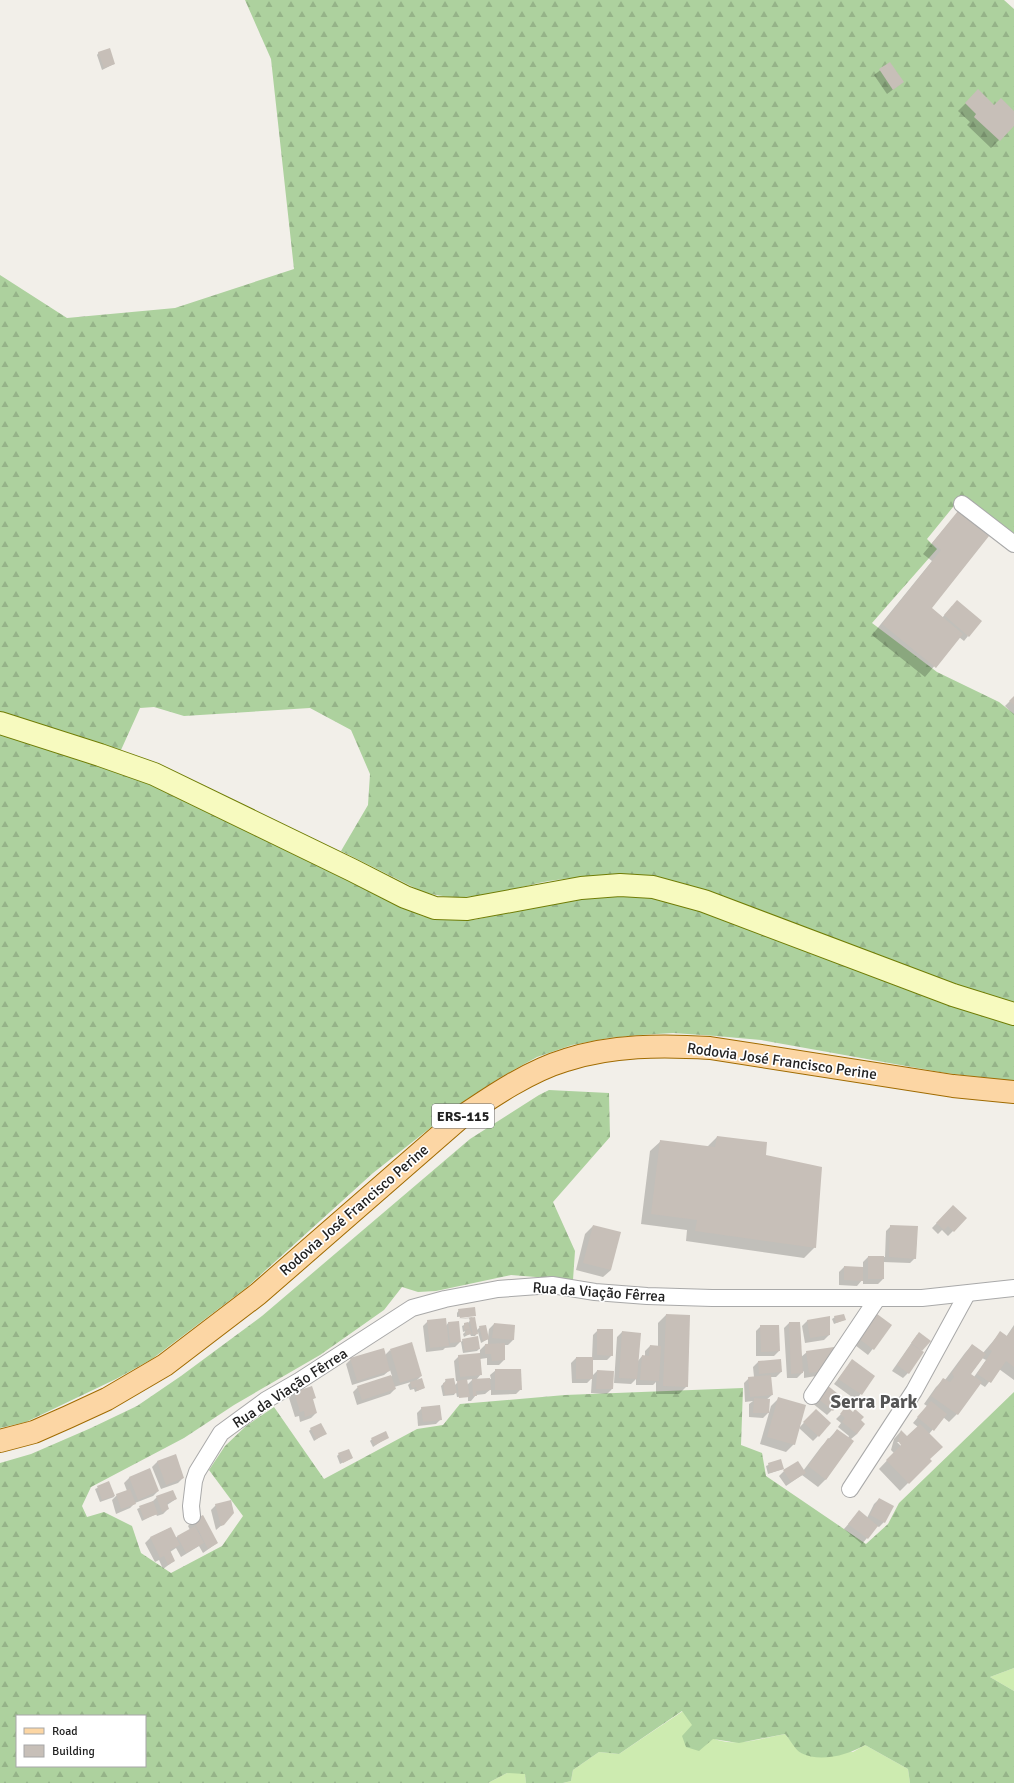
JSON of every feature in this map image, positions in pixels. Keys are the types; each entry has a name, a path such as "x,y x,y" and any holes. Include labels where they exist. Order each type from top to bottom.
{"main road":[{"path":"0,723 100,754 154,774 405,897 436,908 467,909 581,888 620,885 653,887 704,901 953,995 1014,1014"},
{"name":"Rodovia José Francisco Perine","path":"0,1441 34,1432 68,1417 107,1399 165,1365 258,1294 460,1118 489,1098 525,1078 565,1060 596,1052 632,1047 672,1046 710,1048 953,1086 1014,1092"}],"street":[{"path":"962,504 1014,544"},
{"name":"Rua da Viação Fêrrea","path":"192,1516 192,1493 197,1472 221,1433 266,1400 318,1369 412,1308 444,1299 498,1289 552,1285 595,1292 654,1297 712,1298 922,1298 1014,1288"},
{"path":"850,1489 914,1392 967,1294"},
{"path":"812,1396 877,1299"}],"green space":[{"path":"245,0 1004,0 1014,9 1014,536 962,496 927,539 937,549 872,623 937,672 999,702 1014,714 1014,1007 635,876 570,878 469,897 437,895 421,891 341,851 368,805 370,774 351,730 310,708 184,716 154,707 140,708 121,750 0,712 0,275 67,318 175,308 294,269 271,59"},
{"path":"0,732 144,782 323,866 422,916 443,920 474,920 572,898 602,895 652,896 677,902 1014,1021 1014,1081 945,1073 761,1040 716,1036 673,1033 641,1035 609,1038 572,1045 537,1057 501,1077 467,1099 373,1173 246,1288 152,1359 116,1379 26,1422 0,1428"},
{"path":"549,1090 609,1093 610,1137 553,1202 575,1251 573,1280 511,1275 436,1291 418,1292 402,1287 384,1310 320,1355 234,1405 184,1438 91,1487 82,1506 87,1517 104,1512 132,1526 141,1553 171,1573 222,1546 243,1516 209,1470 225,1446 246,1426 274,1407 324,1479 417,1429 443,1425 460,1404 565,1395 743,1388 741,1445 762,1453 766,1476 866,1544 888,1524 899,1503 1014,1392 1014,1668 990,1677 1014,1691 1014,1783 910,1783 908,1769 865,1745 842,1755 825,1758 809,1756 799,1752 785,1734 739,1743 713,1739 699,1751 686,1747 682,1736 692,1725 682,1711 619,1754 599,1752 573,1770 571,1781 563,1783 526,1783 525,1774 507,1773 488,1783 0,1783 0,1463 31,1454 137,1406 181,1376 262,1316 470,1139"},
{"path":"1014,1668 1014,1691 990,1677"},
{"path":"683,1711 694,1725 705,1734 716,1740 741,1742 785,1734 801,1753 853,1752 865,1745 908,1769 910,1783 563,1783 571,1781 573,1770 599,1752 619,1754"},
{"path":"507,1773 525,1773 526,1783 488,1783"}],"building":[{"path":"110,48 115,64 104,68 98,52"},
{"path":"890,62 904,82 893,90 879,69"},
{"path":"978,89 994,105 1001,98 1014,111 1014,126 1000,141 974,117 976,114 965,103"},
{"path":"958,511 989,536 932,608 963,634 936,668 882,624 941,550 932,543"},
{"path":"957,600 982,621 969,637 944,615"},
{"path":"1014,696 1014,705 1009,701"},
{"path":"717,1136 767,1142 766,1155 822,1167 816,1248 695,1231 697,1220 651,1214 660,1140 715,1147"},
{"path":"953,1205 967,1218 954,1232 948,1226 944,1230 936,1223"},
{"path":"593,1225 621,1232 611,1270 583,1263"},
{"path":"890,1225 918,1226 916,1259 889,1257"},
{"path":"868,1256 884,1256 884,1279 868,1279"},
{"path":"844,1266 863,1267 863,1281 844,1280"},
{"path":"475,1307 476,1316 460,1318 458,1309"},
{"path":"873,1311 892,1325 874,1350 855,1336"},
{"path":"666,1314 690,1315 688,1387 663,1386"},
{"path":"844,1314 846,1320 836,1323 834,1316"},
{"path":"830,1316 830,1335 810,1338 807,1320"},
{"path":"475,1317 478,1334 473,1335 469,1318"},
{"path":"446,1318 449,1346 430,1348 427,1320"},
{"path":"459,1321 461,1342 450,1343 448,1322"},
{"path":"468,1322 470,1329 464,1330 464,1323"},
{"path":"789,1322 800,1322 803,1373 791,1374"},
{"path":"494,1323 515,1325 514,1340 492,1338"},
{"path":"486,1325 489,1339 483,1341 479,1326"},
{"path":"760,1325 779,1325 780,1351 761,1352"},
{"path":"1014,1327 1014,1367 1006,1361 991,1383 977,1374 992,1351 988,1349 1000,1331 1007,1336"},
{"path":"470,1329 472,1334 466,1335 465,1331"},
{"path":"597,1329 613,1329 613,1356 597,1355"},
{"path":"622,1331 641,1333 637,1379 619,1378"},
{"path":"919,1332 931,1341 922,1351 911,1343"},
{"path":"478,1336 480,1349 465,1351 462,1339"},
{"path":"412,1342 422,1376 400,1383 390,1349"},
{"path":"505,1343 505,1360 492,1361 491,1354 485,1354 485,1344"},
{"path":"911,1344 924,1352 909,1374 897,1365"},
{"path":"972,1344 986,1354 971,1374 982,1382 958,1415 931,1396 943,1378 950,1382 954,1377 952,1373"},
{"path":"650,1345 661,1346 659,1381 640,1380 642,1355 649,1356"},
{"path":"834,1347 835,1356 827,1357 828,1371 809,1373 806,1351"},
{"path":"384,1348 390,1371 357,1381 350,1358"},
{"path":"480,1353 482,1375 460,1377 458,1355"},
{"path":"576,1357 593,1357 593,1379 576,1379"},
{"path":"781,1359 782,1372 759,1374 758,1361"},
{"path":"852,1359 875,1376 862,1395 838,1379"},
{"path":"495,1369 521,1369 522,1390 495,1390"},
{"path":"597,1370 614,1371 613,1389 596,1389"},
{"path":"391,1375 396,1389 362,1400 357,1386"},
{"path":"771,1375 773,1395 750,1397 748,1377"},
{"path":"422,1378 425,1388 417,1391 416,1387 412,1388 410,1382"},
{"path":"454,1378 457,1393 445,1395 443,1383 446,1382 445,1379"},
{"path":"490,1378 491,1390 476,1391 477,1396 473,1396 472,1379"},
{"path":"467,1379 470,1397 459,1398 457,1381"},
{"path":"827,1385 843,1398 833,1411 816,1397"},
{"path":"312,1386 316,1398 313,1399 317,1413 305,1417 304,1411 300,1412 294,1392"},
{"path":"778,1397 806,1405 795,1445 767,1437"},
{"path":"754,1398 770,1399 769,1413 753,1413"},
{"path":"931,1401 947,1414 934,1431 917,1417"},
{"path":"440,1405 442,1420 423,1422 421,1407"},
{"path":"846,1406 853,1412 855,1409 864,1417 861,1420 865,1424 857,1434 842,1422 845,1418 840,1414"},
{"path":"816,1409 831,1423 819,1437 803,1422"},
{"path":"321,1423 327,1434 316,1439 310,1428"},
{"path":"920,1424 943,1447 930,1459 932,1461 909,1484 886,1460 901,1445 898,1441 901,1430 907,1436"},
{"path":"837,1429 854,1441 826,1480 808,1466 828,1438 830,1439"},
{"path":"386,1431 389,1438 375,1445 371,1438"},
{"path":"349,1449 353,1458 343,1463 338,1453"},
{"path":"176,1454 184,1478 166,1485 157,1461"},
{"path":"781,1459 784,1469 770,1473 768,1463"},
{"path":"798,1461 806,1473 791,1482 783,1470"},
{"path":"150,1468 159,1491 138,1500 129,1477"},
{"path":"109,1481 115,1496 102,1500 97,1486"},
{"path":"130,1489 136,1504 121,1509 116,1494"},
{"path":"173,1490 177,1499 167,1503 169,1509 162,1512 156,1496"},
{"path":"879,1498 894,1506 885,1523 870,1515"},
{"path":"231,1500 234,1513 224,1525 221,1526 215,1504"},
{"path":"153,1501 158,1514 144,1519 139,1506"},
{"path":"859,1510 878,1526 868,1539 848,1524"},
{"path":"203,1515 218,1543 208,1549 193,1520"},
{"path":"195,1526 204,1543 186,1553 177,1536"},
{"path":"171,1527 180,1545 170,1550 175,1561 168,1565 164,1556 160,1558 150,1537"}],"district":[{"name":"Serra Park","path":"874,1401"}]}
